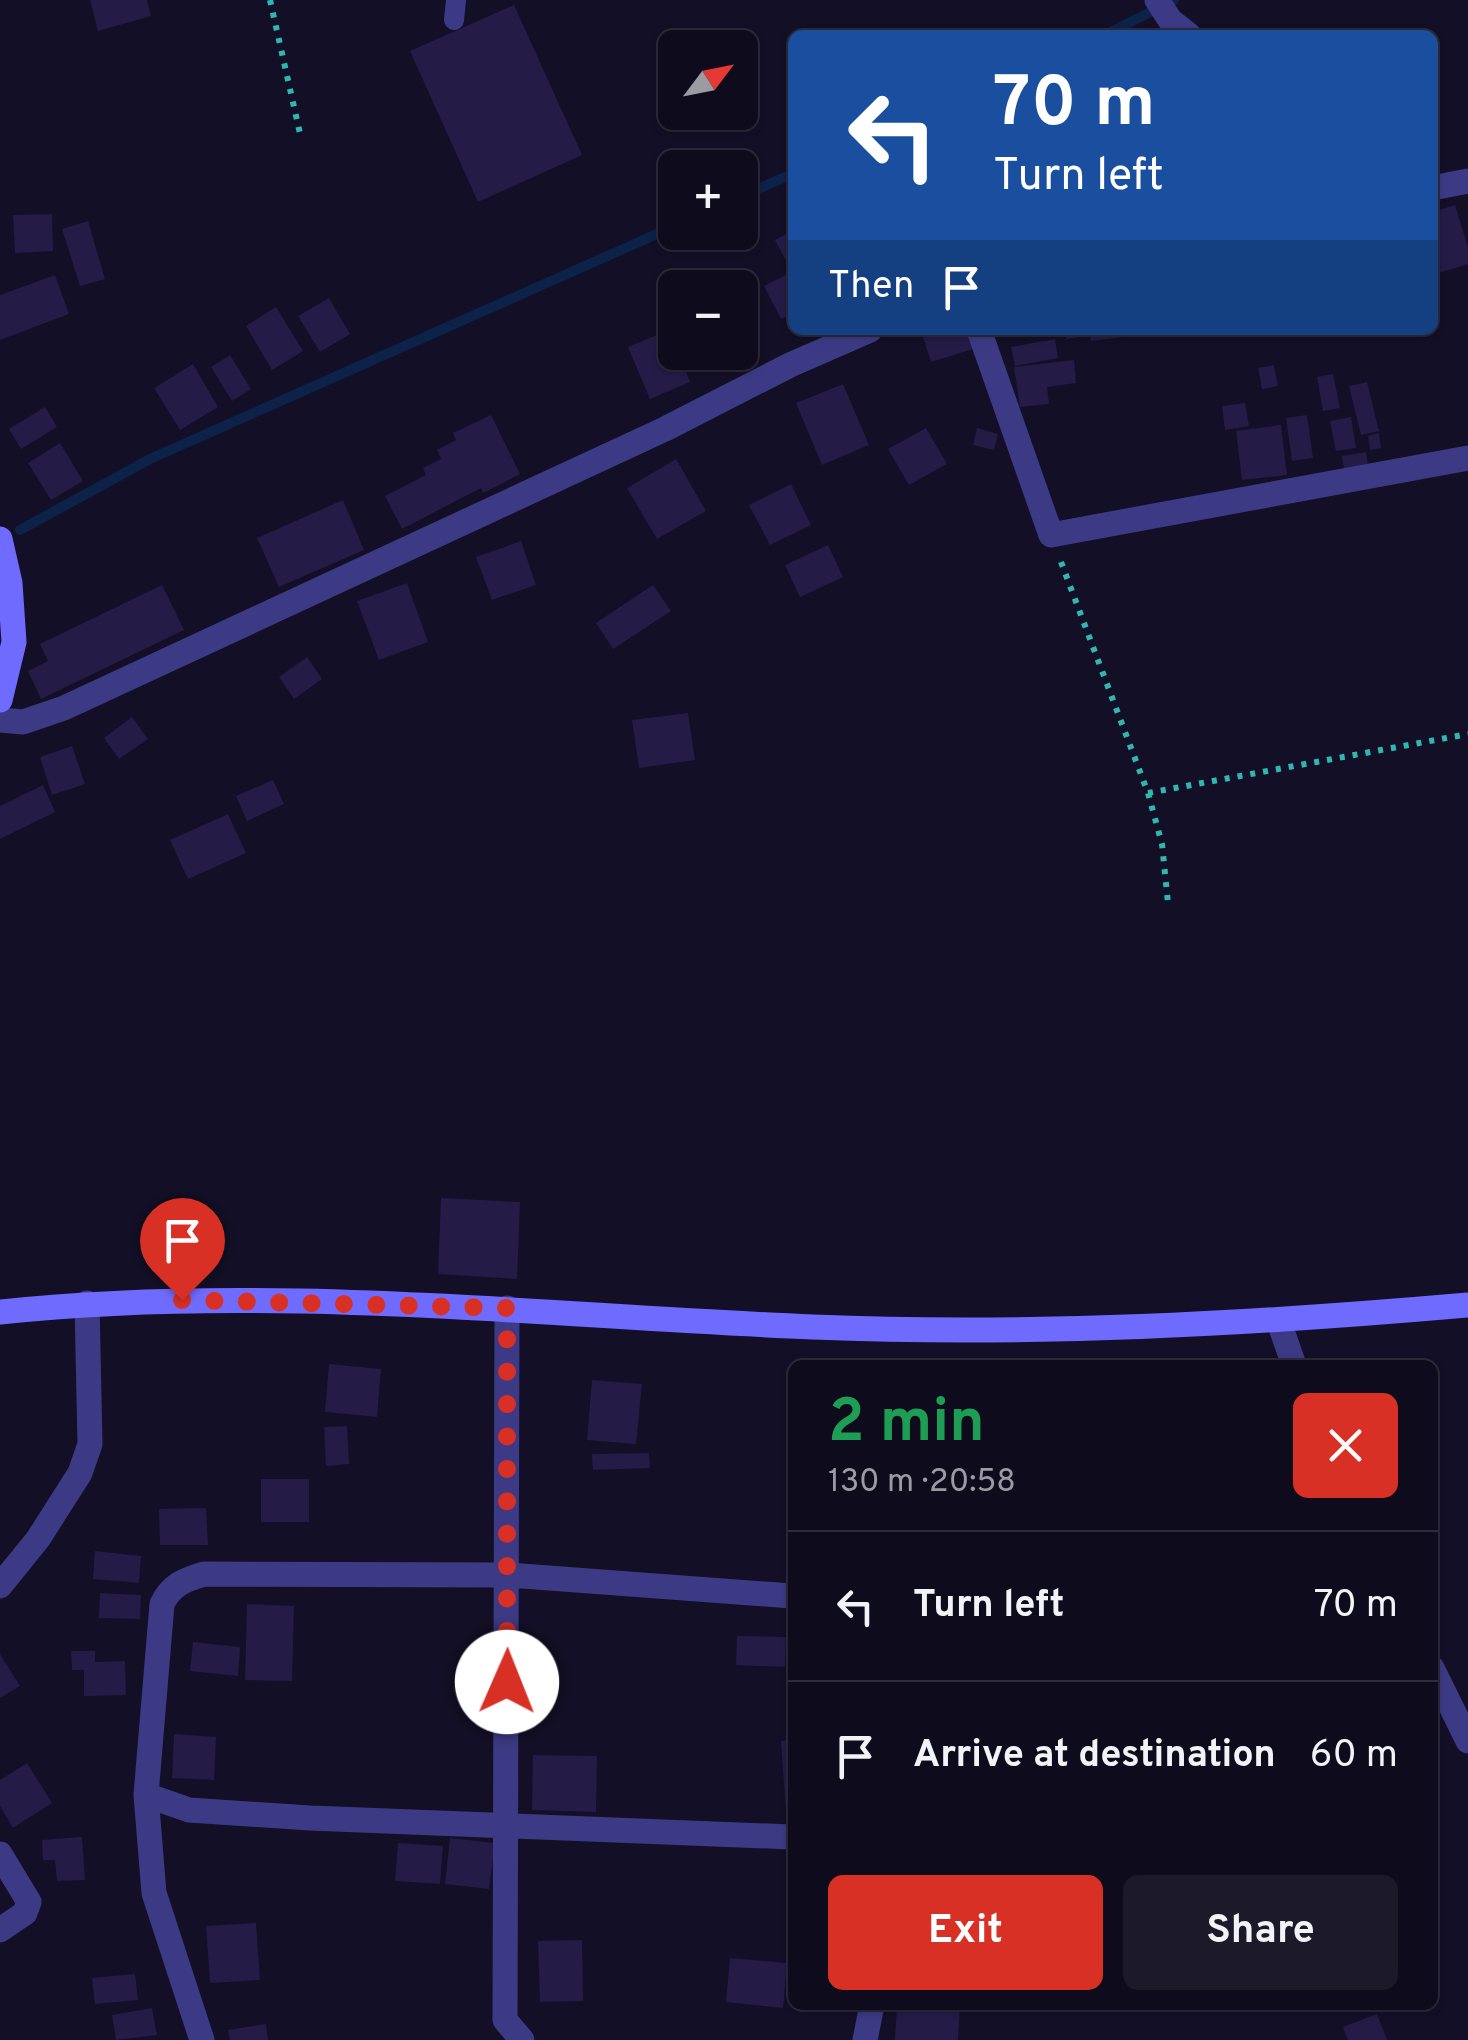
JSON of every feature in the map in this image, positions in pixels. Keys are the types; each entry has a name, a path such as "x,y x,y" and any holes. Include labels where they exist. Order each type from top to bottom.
{"street":[{"path":"1438,187 1468,181"},
{"path":"0,720 23,722 64,708 665,430 790,365 859,335"},
{"path":"981,335 1051,536 1468,458"},
{"path":"0,539 10,583 14,642 0,700"},
{"path":"0,1312 87,1303 213,1299 507,1308 813,1327 1008,1331 1278,1322 1468,1305"},
{"path":"0,1586 49,1523 80,1473 90,1444 87,1303"},
{"path":"507,1308 505,2020 522,2040"},
{"path":"1278,1322 1292,1360"},
{"path":"202,2040 154,1893 146,1795 162,1604 168,1591 184,1580 204,1574 508,1575 788,1596"},
{"path":"1438,1680 1468,1741"},
{"path":"146,1795 189,1810 788,1837"},
{"path":"0,1854 29,1902 26,1914 0,1930"},
{"path":"865,2040 871,2010"}],"path":[{"path":"270,0 301,138"},
{"path":"1051,536 1148,793 1162,844 1168,902"},
{"path":"1148,793 1468,734"}],"building":[{"path":"90,0 147,0 151,16 98,31"},
{"path":"514,5 582,155 478,202 410,51"},
{"path":"1455,205 1468,247 1468,264 1438,273 1438,210"},
{"path":"52,214 53,251 15,253 13,215"},
{"path":"88,221 105,279 80,286 62,229"},
{"path":"788,233 788,264 775,240"},
{"path":"788,274 788,316 781,319 764,286"},
{"path":"55,275 69,314 0,340 0,295"},
{"path":"329,298 350,334 320,352 298,316"},
{"path":"276,307 303,351 272,370 246,326"},
{"path":"658,335 658,370 685,370 690,382 650,399 628,347"},
{"path":"923,335 969,335 973,349 931,362"},
{"path":"1090,335 1140,335 1091,341"},
{"path":"1055,339 1058,358 1015,366 1011,347"},
{"path":"230,355 251,389 232,401 211,367"},
{"path":"1074,360 1076,383 1047,387 1049,404 1020,407 1014,367"},
{"path":"193,364 218,407 180,430 154,388"},
{"path":"1274,365 1278,386 1262,389 1258,368"},
{"path":"1333,374 1340,408 1323,411 1317,377"},
{"path":"1367,382 1379,431 1361,435 1349,386"},
{"path":"843,384 869,445 822,465 796,403"},
{"path":"1245,403 1249,426 1225,430 1222,406"},
{"path":"45,407 57,427 21,449 9,429"},
{"path":"491,415 520,474 483,493 481,488 402,529 385,496 426,475 423,468 441,459 437,450 456,440 453,433"},
{"path":"1307,415 1313,458 1292,461 1286,418"},
{"path":"1351,417 1356,448 1336,451 1330,421"},
{"path":"1281,425 1287,475 1242,480 1236,431"},
{"path":"926,428 947,464 909,485 888,449"},
{"path":"977,428 998,434 994,450 973,445"},
{"path":"1379,433 1381,448 1370,450 1368,436"},
{"path":"60,443 83,481 51,500 28,463"},
{"path":"1366,452 1369,471 1345,475 1342,456"},
{"path":"676,459 706,511 657,539 627,488"},
{"path":"791,484 811,525 770,545 749,505"},
{"path":"343,500 364,550 279,587 257,538"},
{"path":"521,541 536,585 492,600 476,557"},
{"path":"828,545 843,577 800,597 785,565"},
{"path":"407,583 428,642 379,660 357,601"},
{"path":"162,585 184,630 41,699 28,671 48,661 40,644"},
{"path":"653,585 671,611 613,649 596,623"},
{"path":"307,657 322,679 294,699 279,677"},
{"path":"688,713 695,760 639,768 632,720"},
{"path":"132,717 148,739 119,759 104,738"},
{"path":"72,746 85,784 52,795 40,757"},
{"path":"273,780 284,804 247,821 236,796"},
{"path":"43,785 55,812 0,839 0,806"},
{"path":"228,814 246,853 188,879 170,840"},
{"path":"441,1198 520,1202 517,1279 438,1274"},
{"path":"329,1364 381,1369 377,1417 325,1412"},
{"path":"592,1380 642,1384 636,1444 587,1440"},
{"path":"347,1426 349,1464 326,1466 324,1427"},
{"path":"649,1453 650,1468 593,1470 592,1454"},
{"path":"261,1479 309,1479 309,1522 261,1522"},
{"path":"206,1508 208,1545 160,1545 159,1509"},
{"path":"95,1551 141,1556 139,1583 93,1579"},
{"path":"100,1593 141,1595 140,1619 99,1618"},
{"path":"247,1604 294,1606 292,1681 245,1680"},
{"path":"737,1636 786,1637 785,1667 736,1665"},
{"path":"193,1642 240,1647 238,1676 190,1671"},
{"path":"71,1651 95,1651 95,1662 125,1661 126,1695 84,1696 84,1670 72,1670"},
{"path":"0,1654 20,1686 0,1698"},
{"path":"174,1734 216,1737 214,1780 172,1778"},
{"path":"788,1740 788,1811 786,1811 781,1741"},
{"path":"533,1755 597,1756 596,1812 532,1810"},
{"path":"27,1763 52,1803 13,1828 0,1806 0,1780"},
{"path":"82,1837 85,1880 57,1881 55,1860 43,1860 42,1840"},
{"path":"450,1838 495,1843 489,1889 445,1884"},
{"path":"398,1843 443,1846 440,1884 395,1881"},
{"path":"256,1923 260,1980 210,1983 206,1926"},
{"path":"582,1940 583,2001 540,2002 538,1941"},
{"path":"730,1958 787,1963 783,2008 726,2002"},
{"path":"135,1974 138,2000 95,2004 92,1978"},
{"path":"152,2008 157,2035 116,2040 112,2015"},
{"path":"897,2010 960,2010 958,2040 895,2040"},
{"path":"1377,2014 1387,2040 1348,2040 1343,2027"},
{"path":"266,2024 268,2040 230,2040 228,2030"}],"waterway":[{"path":"1115,30 1174,0"},
{"path":"758,189 788,176"},
{"path":"20,530 150,459 658,234"}],"route":[{"path":"182,1300 507,1308 507,1682"}]}
